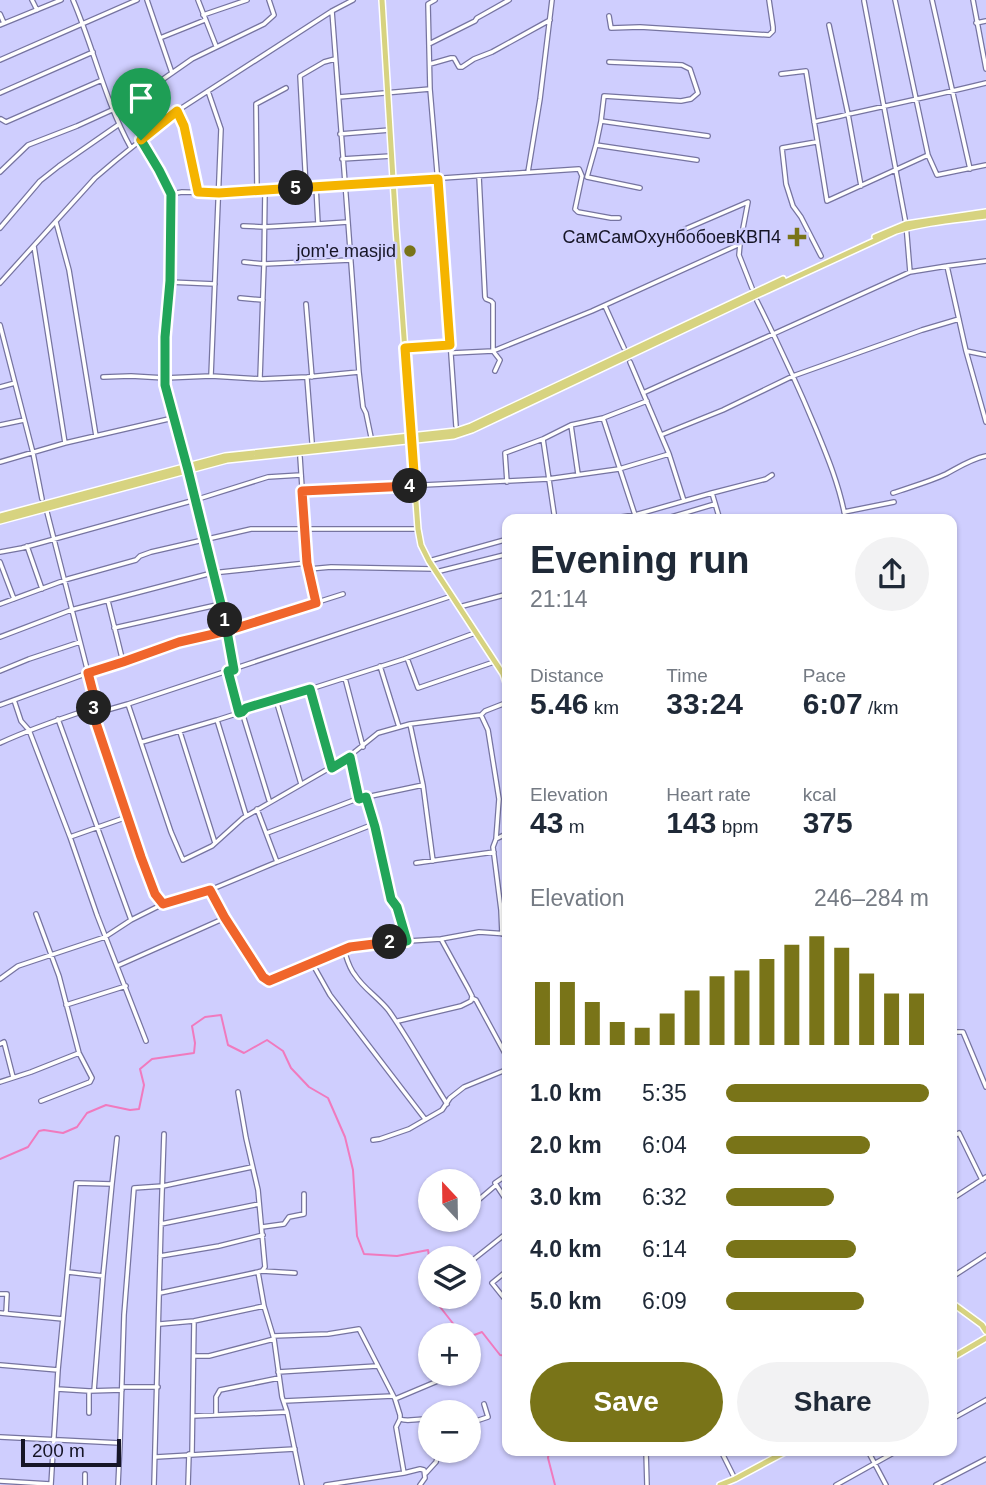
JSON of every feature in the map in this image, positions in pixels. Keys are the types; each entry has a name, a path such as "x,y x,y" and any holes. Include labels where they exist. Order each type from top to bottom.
{"main road":[{"path":"382,0 418,529 421,545 429,561 494,662 502,670"},
{"path":"0,519 227,460 454,436 472,430 906,226 986,214"},
{"path":"957,1307 986,1331"},
{"path":"957,1355 986,1338"},
{"path":"721,1485 778,1456"}],"street":[{"path":"32,0 37,10"},
{"path":"0,14 2,24 61,0"},
{"path":"73,0 112,110 131,148"},
{"path":"113,0 117,8"},
{"path":"0,60 137,0"},
{"path":"146,0 172,73"},
{"path":"198,0 216,46"},
{"path":"160,38 247,0"},
{"path":"0,172 28,145 112,110 149,89 192,59 272,18 274,15 269,0"},
{"path":"0,283 95,178 177,111 353,0"},
{"path":"435,0 428,5 430,89 456,426"},
{"path":"429,44 509,0"},
{"path":"528,173 552,0"},
{"path":"609,16 611,27 769,35 773,31 769,0"},
{"path":"895,0 928,155 937,175 986,165"},
{"path":"932,0 970,169"},
{"path":"972,0 986,69"},
{"path":"864,2 906,226 910,272"},
{"path":"332,11 359,372 363,407 371,437"},
{"path":"430,64 454,58 459,68 463,67 550,20"},
{"path":"976,23 986,21"},
{"path":"829,25 861,186"},
{"path":"0,93 93,52"},
{"path":"306,187 300,76 324,62 335,59"},
{"path":"609,62 682,65 690,69 698,93 691,99 681,101 604,96 596,145 575,209 611,219 619,218"},
{"path":"781,74 806,71 827,201 928,155"},
{"path":"0,118 6,122 102,80"},
{"path":"813,122 986,83"},
{"path":"257,191 256,104 286,88"},
{"path":"339,97 430,89"},
{"path":"208,91 221,129 211,376"},
{"path":"177,111 184,126 198,192"},
{"path":"601,121 708,136"},
{"path":"0,228 40,181 118,125"},
{"path":"340,134 390,130"},
{"path":"141,140 171,194 165,385 222,604 234,670"},
{"path":"817,142 782,148 786,184 793,206 821,256"},
{"path":"596,145 697,160"},
{"path":"342,159 391,156"},
{"path":"171,194 257,191 579,169 585,176 640,188"},
{"path":"479,176 485,297 494,303 493,351 500,360 495,371"},
{"path":"316,186 318,224"},
{"path":"260,379 265,190"},
{"path":"683,230 748,202 739,255 752,288"},
{"path":"56,222 69,270 96,436"},
{"path":"243,226 348,222"},
{"path":"451,353 493,351 605,305 740,244"},
{"path":"34,246 65,443"},
{"path":"244,262 264,264 350,260"},
{"path":"643,393 910,272 986,261"},
{"path":"947,266 955,307 986,422"},
{"path":"169,282 215,284"},
{"path":"240,298 263,300"},
{"path":"757,301 775,335 835,476 844,514"},
{"path":"306,304 313,442"},
{"path":"605,305 624,348"},
{"path":"661,435 723,410 793,376 959,319"},
{"path":"0,325 42,499"},
{"path":"405,348 450,345"},
{"path":"966,351 986,355"},
{"path":"630,362 669,454 684,501"},
{"path":"103,377 211,376 260,379 359,372"},
{"path":"0,387 16,383"},
{"path":"507,482 505,453 571,425 603,418 647,401"},
{"path":"0,462 65,443 173,418"},
{"path":"603,418 635,514"},
{"path":"0,425 24,420"},
{"path":"571,425 578,474"},
{"path":"543,439 554,514"},
{"path":"302,491 550,479 619,469 669,454"},
{"path":"893,493 986,456"},
{"path":"300,457 307,563 316,603"},
{"path":"0,552 195,500 268,477 301,475"},
{"path":"638,514 766,479 772,475"},
{"path":"712,493 718,514"},
{"path":"852,514 894,502"},
{"path":"681,514 715,504"},
{"path":"47,512 95,700 93,714 155,894 163,904"},
{"path":"0,604 151,552 251,529 418,529"},
{"path":"429,561 502,541"},
{"path":"27,546 42,589"},
{"path":"309,569 331,567 435,570 502,555"},
{"path":"0,562 14,599"},
{"path":"0,636 71,610 212,573 307,563"},
{"path":"0,705 179,642 227,631 343,594"},
{"path":"93,714 234,670 452,596"},
{"path":"459,607 502,596"},
{"path":"108,601 123,662"},
{"path":"114,628 222,604"},
{"path":"142,742 407,658 475,633"},
{"path":"0,671 80,642"},
{"path":"407,658 418,688 494,662"},
{"path":"380,666 399,727"},
{"path":"228,671 270,801"},
{"path":"345,677 363,747"},
{"path":"310,689 332,768"},
{"path":"14,700 21,721 29,730 146,1041"},
{"path":"276,700 301,784"},
{"path":"128,704 167,822 181,859 186,860 215,843 257,809 350,757 379,733 410,724 481,715 502,704"},
{"path":"0,743 58,719 87,710 93,714"},
{"path":"481,715 488,730 499,799 493,846 502,916"},
{"path":"58,719 131,920"},
{"path":"217,720 246,816"},
{"path":"410,724 423,785 433,861"},
{"path":"180,732 215,843"},
{"path":"350,757 359,799"},
{"path":"267,834 359,799 423,785"},
{"path":"366,797 391,899 397,907 407,941"},
{"path":"257,809 277,862"},
{"path":"69,837 127,817"},
{"path":"0,979 18,966 105,937 163,904 210,890 374,824"},
{"path":"496,839 502,836"},
{"path":"416,863 494,852"},
{"path":"210,890 265,980 273,980 365,944 441,939 479,933 502,934"},
{"path":"36,914 59,976 79,1053 92,1080 41,1101"},
{"path":"117,966 225,918"},
{"path":"441,939 502,1048"},
{"path":"344,950 354,974 390,1012 447,1104"},
{"path":"312,964 330,995 425,1119"},
{"path":"66,1005 126,986"},
{"path":"398,1021 461,1006 472,998"},
{"path":"957,1032 962,1032 986,1087"},
{"path":"0,1044 4,1042 13,1077"},
{"path":"0,1082 79,1053"},
{"path":"373,1140 409,1129 434,1115 464,1087 502,1071"},
{"path":"238,1092 258,1190 265,1267 260,1271"},
{"path":"957,1134 959,1133 984,1178 957,1196"},
{"path":"154,1485 164,1134"},
{"path":"89,1413 117,1138"},
{"path":"118,1485 124,1315 134,1188 163,1186 252,1167"},
{"path":"481,1198 502,1178"},
{"path":"0,1482 51,1485 58,1370 76,1183 112,1184"},
{"path":"496,1185 502,1194"},
{"path":"262,1227 284,1224 290,1216 304,1214 304,1194"},
{"path":"161,1224 259,1204"},
{"path":"160,1256 219,1246 262,1235"},
{"path":"481,1253 502,1237"},
{"path":"957,1274 986,1255"},
{"path":"160,1293 260,1271 295,1273"},
{"path":"260,1271 264,1306 273,1338 302,1485"},
{"path":"68,1272 103,1276"},
{"path":"502,1275 492,1283 502,1296"},
{"path":"0,1294 7,1294 6,1313"},
{"path":"160,1324 194,1321 264,1306"},
{"path":"0,1313 63,1319"},
{"path":"188,1485 189,1454 192,1454 194,1321"},
{"path":"194,1356 209,1356 273,1338 359,1329 401,1415 396,1427 404,1473"},
{"path":"0,1366 58,1370"},
{"path":"278,1372 377,1366"},
{"path":"216,1415 216,1397 220,1390 279,1378"},
{"path":"284,1401 394,1398 424,1386"},
{"path":"57,1389 91,1391 158,1387"},
{"path":"957,1416 986,1400"},
{"path":"481,1419 488,1417 484,1404"},
{"path":"193,1416 287,1412"},
{"path":"400,1419 407,1422 418,1420"},
{"path":"0,1437 120,1443"},
{"path":"156,1457 295,1450"},
{"path":"646,1456 647,1485"},
{"path":"724,1456 735,1479"},
{"path":"870,1456 886,1485"},
{"path":"836,1485 888,1456"},
{"path":"936,1485 986,1459"},
{"path":"420,1485 435,1463"},
{"path":"326,1485 422,1468 426,1473"},
{"path":"85,1474 85,1485"}],"waterway":[{"path":"0,1159 28,1147 39,1131 63,1133 77,1127 87,1113 106,1105 139,1109 144,1085 140,1069 152,1059 194,1053 192,1026 205,1017 221,1015 228,1045 244,1053 267,1040 283,1051 291,1068 309,1087 328,1098 345,1137 353,1170 357,1236 364,1254 397,1256 418,1252"},
{"path":"442,1309 453,1323"},
{"path":"481,1332 502,1355"},
{"path":"548,1456 555,1485"}],"place":[{"name":"СамСамОхунбобоевКВП4","path":"797,237"},
{"name":"jom'e masjid","path":"410,251"}],"route":[{"path":"141,140 171,194 165,385 222,604 227,631 234,670 228,671 239,713 246,708 310,689 332,768 350,757 359,799 366,797 391,899 397,907 407,941 350,947 269,981 263,977 210,890 163,904 155,894 93,714 95,700 88,673 179,642 227,631 273,618 316,603 307,563 302,491 415,486 405,348 450,345 438,179 219,193 198,192 184,126 177,111 141,140"}]}
